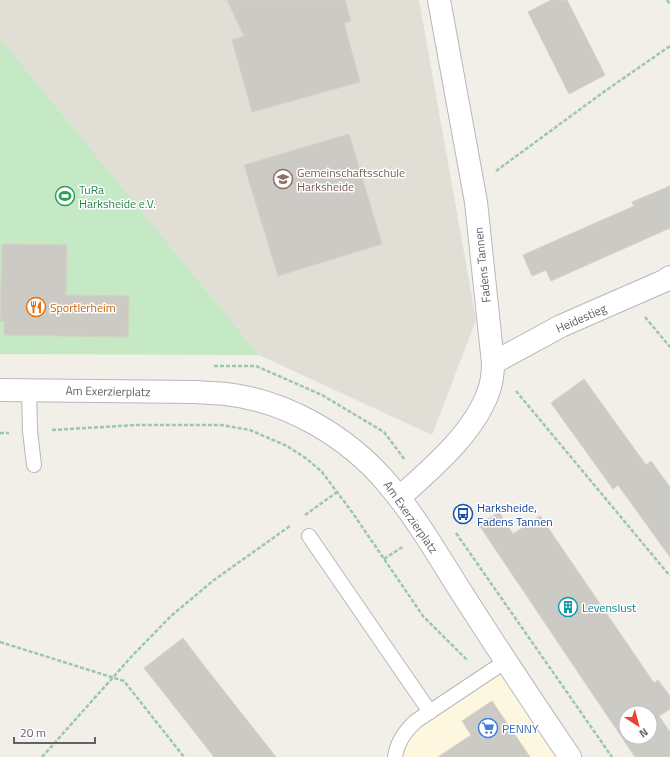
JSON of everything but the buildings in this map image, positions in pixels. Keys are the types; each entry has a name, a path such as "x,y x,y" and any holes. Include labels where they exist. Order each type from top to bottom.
{"street":[{"name":"Fadens Tannen","path":"399,498 460,438 483,405 489,392 493,371 473,188 439,0"},
{"name":"Heidestieg","path":"493,371 561,326 670,278"},
{"name":"Am Exerzierplatz","path":"0,390 212,393 233,395 276,406 299,415 337,438 371,466 386,482 424,532 506,661 570,757"}],"lane":[{"path":"29,390 30,431 34,466"},
{"path":"309,536 430,712"},
{"path":"395,757 399,742 404,732 416,721 506,661"}],"path":[{"path":"668,0 670,4"},
{"path":"473,188 594,99 670,46"},
{"path":"629,297 670,347"},
{"path":"493,371 516,391 670,576"},
{"path":"0,433 136,425 220,425 250,430 288,446 307,459 322,472 338,492 423,616 483,676"},
{"path":"299,519 338,492"},
{"path":"42,757 158,629 214,580 293,524"},
{"path":"454,530 612,757"},
{"path":"0,642 124,681 184,757"}],"shaded area":[{"name":"Gemeinschaftsschule Harksheide","path":"0,0 419,0 476,320 432,435 259,355 0,38"},
{"path":"504,664 566,757 397,757 403,738"}],"green space":[{"name":"TuRa Harksheide e.V.","path":"0,38 259,355 0,354"}],"place":[{"name":"Gemeinschaftsschule Harksheide","path":"283,179"},
{"name":"TuRa Harksheide e.V.","path":"65,196"},
{"name":"Sportlerheim","path":"36,307"},
{"name":"Harksheide, Fadens Tannen","path":"463,514"},
{"name":"Levenslust","path":"568,607"},
{"name":"PENNY","path":"488,728"}]}
